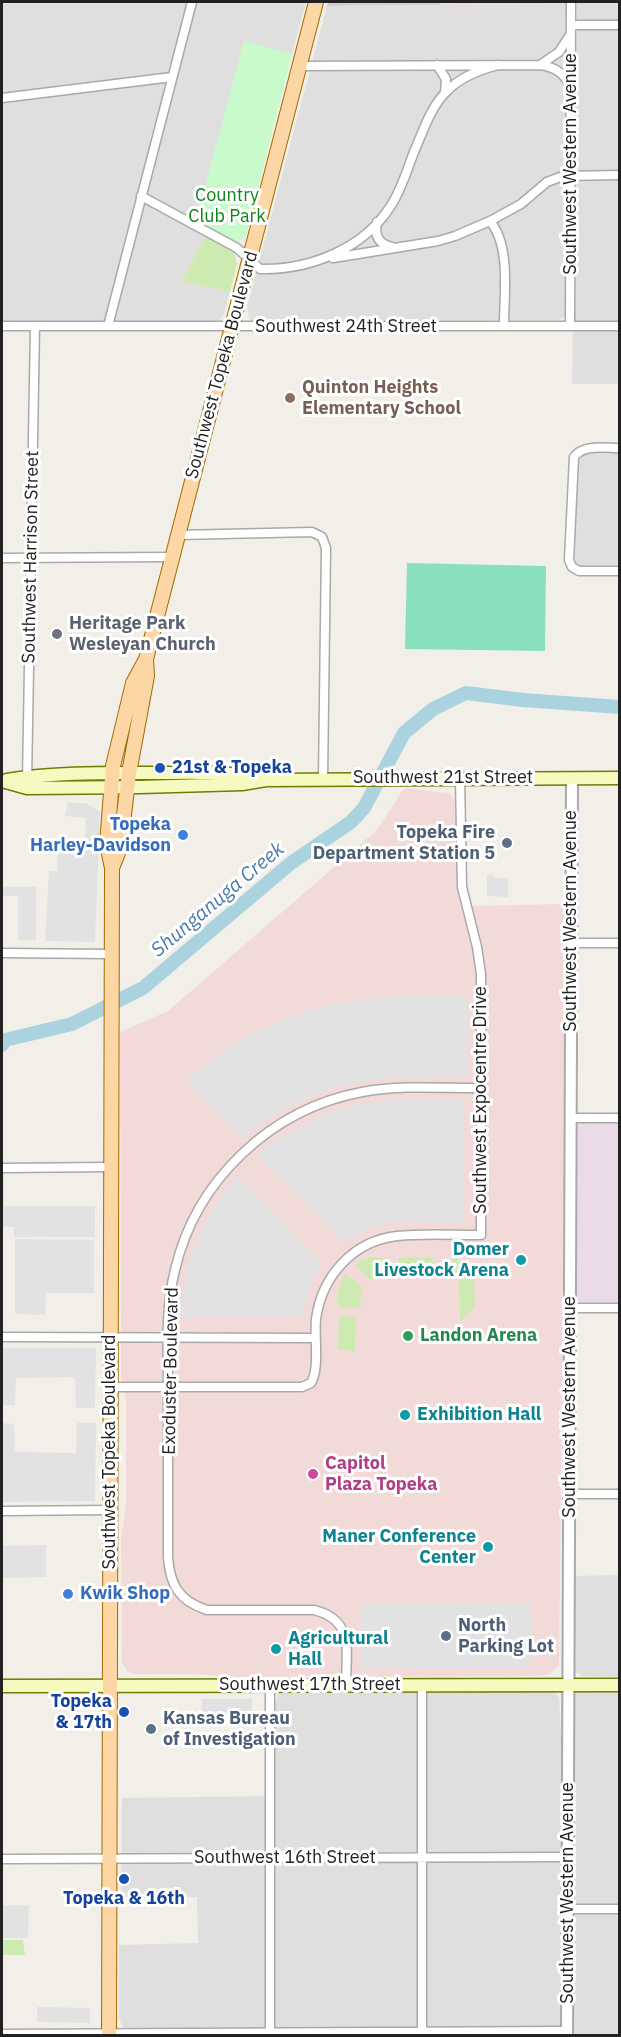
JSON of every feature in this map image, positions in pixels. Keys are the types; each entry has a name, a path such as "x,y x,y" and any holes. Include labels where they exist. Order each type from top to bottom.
{"main road":[{"name":"Southwest Topeka Boulevard","path":"110,2035 110,954 112,868 107,844 112,780 133,682 146,658 316,2"},
{"name":"Southwest Topeka Boulevard","path":"112,868 120,848 128,780 147,676 146,658"},
{"name":"Southwest 21st Street","path":"2,781 27,782 54,774 112,780 242,784 266,780 323,779 620,778"},
{"name":"Southwest 17th Street","path":"2,1686 620,1684"}],"street":[{"path":"108,326 192,2"},
{"name":"Southwest Western Avenue","path":"570,326 571,2"},
{"path":"540,65 559,52 571,29 620,25"},
{"path":"438,65 446,79 445,92"},
{"path":"321,260 348,247 378,222 392,204 432,112 445,92 471,74 498,65"},
{"path":"299,66 540,65 560,71 571,88"},
{"path":"2,98 172,77"},
{"path":"141,196 237,248 260,269 270,269 438,241 490,221 521,204 547,182 571,175 620,175"},
{"path":"490,221 496,228 503,247 504,326"},
{"path":"378,222 376,233 379,240 383,244 396,248"},
{"name":"Southwest 24th Street","path":"2,326 620,326"},
{"name":"Southwest Harrison Street","path":"27,782 35,326"},
{"path":"620,448 587,448 578,451 572,462 569,560 572,567 579,571 620,571"},
{"path":"178,535 312,532 322,537 326,548 323,779"},
{"path":"2,558 172,557"},
{"name":"Southwest Expocentre Drive","path":"110,1387 302,1387 311,1383 313,1379 319,1304 326,1284 340,1264 360,1249 377,1241 397,1236 481,1235 481,974 477,947 462,887 460,778"},
{"name":"Southwest Western Avenue","path":"567,2033 572,778"},
{"path":"571,943 620,943"},
{"path":"2,953 110,954"},
{"name":"Exoduster Boulevard","path":"346,1685 346,1637 340,1624 330,1615 314,1610 207,1610 187,1600 171,1580 168,1557 168,1337 173,1277 191,1224 225,1172 261,1138 303,1112 350,1095 399,1088 480,1088"},
{"path":"571,1118 620,1118"},
{"path":"2,1168 111,1167"},
{"path":"570,1308 620,1308"},
{"path":"2,1337 315,1338"},
{"path":"569,1494 620,1494"},
{"path":"2,1511 110,1510"},
{"path":"270,1685 270,2034"},
{"path":"422,1685 422,2034"},
{"name":"Southwest 16th Street","path":"2,1860 568,1857"},
{"path":"568,1909 620,1909"},
{"path":"2,2034 567,2033"}],"shaded area":[{"path":"2,2 306,2 292,54 244,42 194,230 205,236 182,281 230,292 221,319 216,321 2,322"},
{"path":"328,2 440,2 440,5 327,6"},
{"path":"440,2 567,2 567,4 439,5"},
{"path":"577,2 619,2 619,384 572,384"},
{"path":"567,4 566,316 559,320 250,321 247,307 327,6"},
{"path":"588,452 619,452 619,565 582,566 577,564 573,555 578,457"},
{"path":"404,788 449,793 455,799 455,860 464,906 567,904 559,1666 550,1674 537,1676 234,1677 197,1674 134,1674 128,1672 122,1663 121,1539 126,1505 126,1401 121,1377 120,1032 168,1011 377,830"},
{"path":"68,803 86,803 100,812 95,942 45,941 49,871 57,871 58,851 85,850 86,818 65,816"},
{"path":"487,875 493,875 493,878 508,878 508,897 487,896"},
{"path":"2,887 36,887 36,940 18,940 18,896 2,896"},
{"path":"394,996 463,996 467,1001 467,1072 464,1077 389,1078 341,1086 295,1103 264,1122 244,1138 186,1080 243,1038 288,1017 335,1003"},
{"path":"400,1099 463,1099 463,1223 391,1222 365,1229 344,1242 257,1155 286,1134 327,1113 361,1104"},
{"path":"582,1122 619,1122 619,1305 581,1304 576,1303 574,1298 575,1129"},
{"path":"2,1174 4,1174 4,1206 95,1206 95,1237 14,1237 14,1227 2,1227"},
{"path":"237,1175 322,1263 308,1289 302,1318 180,1317 186,1271 197,1238 213,1207"},
{"path":"15,1239 94,1240 94,1293 46,1293 45,1315 15,1314"},
{"path":"2,1348 96,1348 95,1408 76,1408 75,1377 16,1378 15,1405 2,1405"},
{"path":"2,1423 14,1424 15,1452 76,1453 77,1423 96,1423 95,1501 2,1502"},
{"path":"46,1545 46,1577 2,1578 2,1546"},
{"path":"619,1575 619,1677 582,1676 573,1670 572,1576"},
{"name":"North Parking Lot","path":"361,1604 531,1604 531,1668 362,1668"},
{"path":"619,1689 619,2035 574,2036 574,1692 576,1690"},
{"path":"554,1690 559,1698 563,1762 563,2035 198,2036 197,2029 128,2029 122,2026 119,2018 119,1945 198,1943 197,1897 121,1897 122,1798 274,1796 276,1702 279,1692 283,1691"},
{"path":"202,1699 252,1699 252,1720 237,1720 236,1716 223,1716 219,1721 202,1721"},
{"path":"2,1905 29,1905 28,1938 2,1938"},
{"path":"37,2007 90,2008 90,2023 37,2022"}],"green space":[{"name":"Country Club Park","path":"244,41 292,54 246,235 239,242 196,221"},
{"path":"205,236 234,252 237,264 230,292 182,281"},
{"path":"407,563 546,566 545,651 405,649"},
{"path":"370,1257 389,1258 390,1278 369,1279 356,1265 361,1260"},
{"path":"399,1257 433,1258 433,1275 398,1275"},
{"path":"453,1258 467,1263 474,1274 475,1306 460,1321 459,1281 454,1275"},
{"path":"346,1274 361,1287 360,1308 338,1307 338,1293"},
{"path":"339,1316 356,1317 355,1351 338,1350"},
{"path":"2,1940 23,1940 25,1955 2,1955"}],"waterway":[{"name":"Shunganuga Creek","path":"2,1045 5,1040 72,1024 143,988 291,863 351,822 364,808 404,733 433,709 466,693 523,700 620,707"}],"place":[{"name":"Quinton Heights Elementary School","path":"290,398"},
{"name":"Heritage Park Wesleyan Church","path":"57,634"},
{"name":"21st & Topeka","path":"160,768"},
{"name":"Topeka Harley-Davidson","path":"183,835"},
{"name":"Topeka Fire Department Station 5","path":"507,843"},
{"name":"Domer Livestock Arena","path":"521,1260"},
{"name":"Landon Arena","path":"408,1336"},
{"name":"Exhibition Hall","path":"405,1415"},
{"name":"Capitol Plaza Topeka","path":"313,1474"},
{"name":"Maner Conference Center","path":"488,1547"},
{"name":"Kwik Shop","path":"68,1594"},
{"name":"North Parking Lot","path":"446,1636"},
{"name":"Agricultural Hall","path":"276,1649"},
{"name":"Topeka & 17th","path":"124,1712"},
{"name":"Kansas Bureau of Investigation","path":"151,1729"},
{"name":"Topeka & 16th","path":"124,1879"}]}
